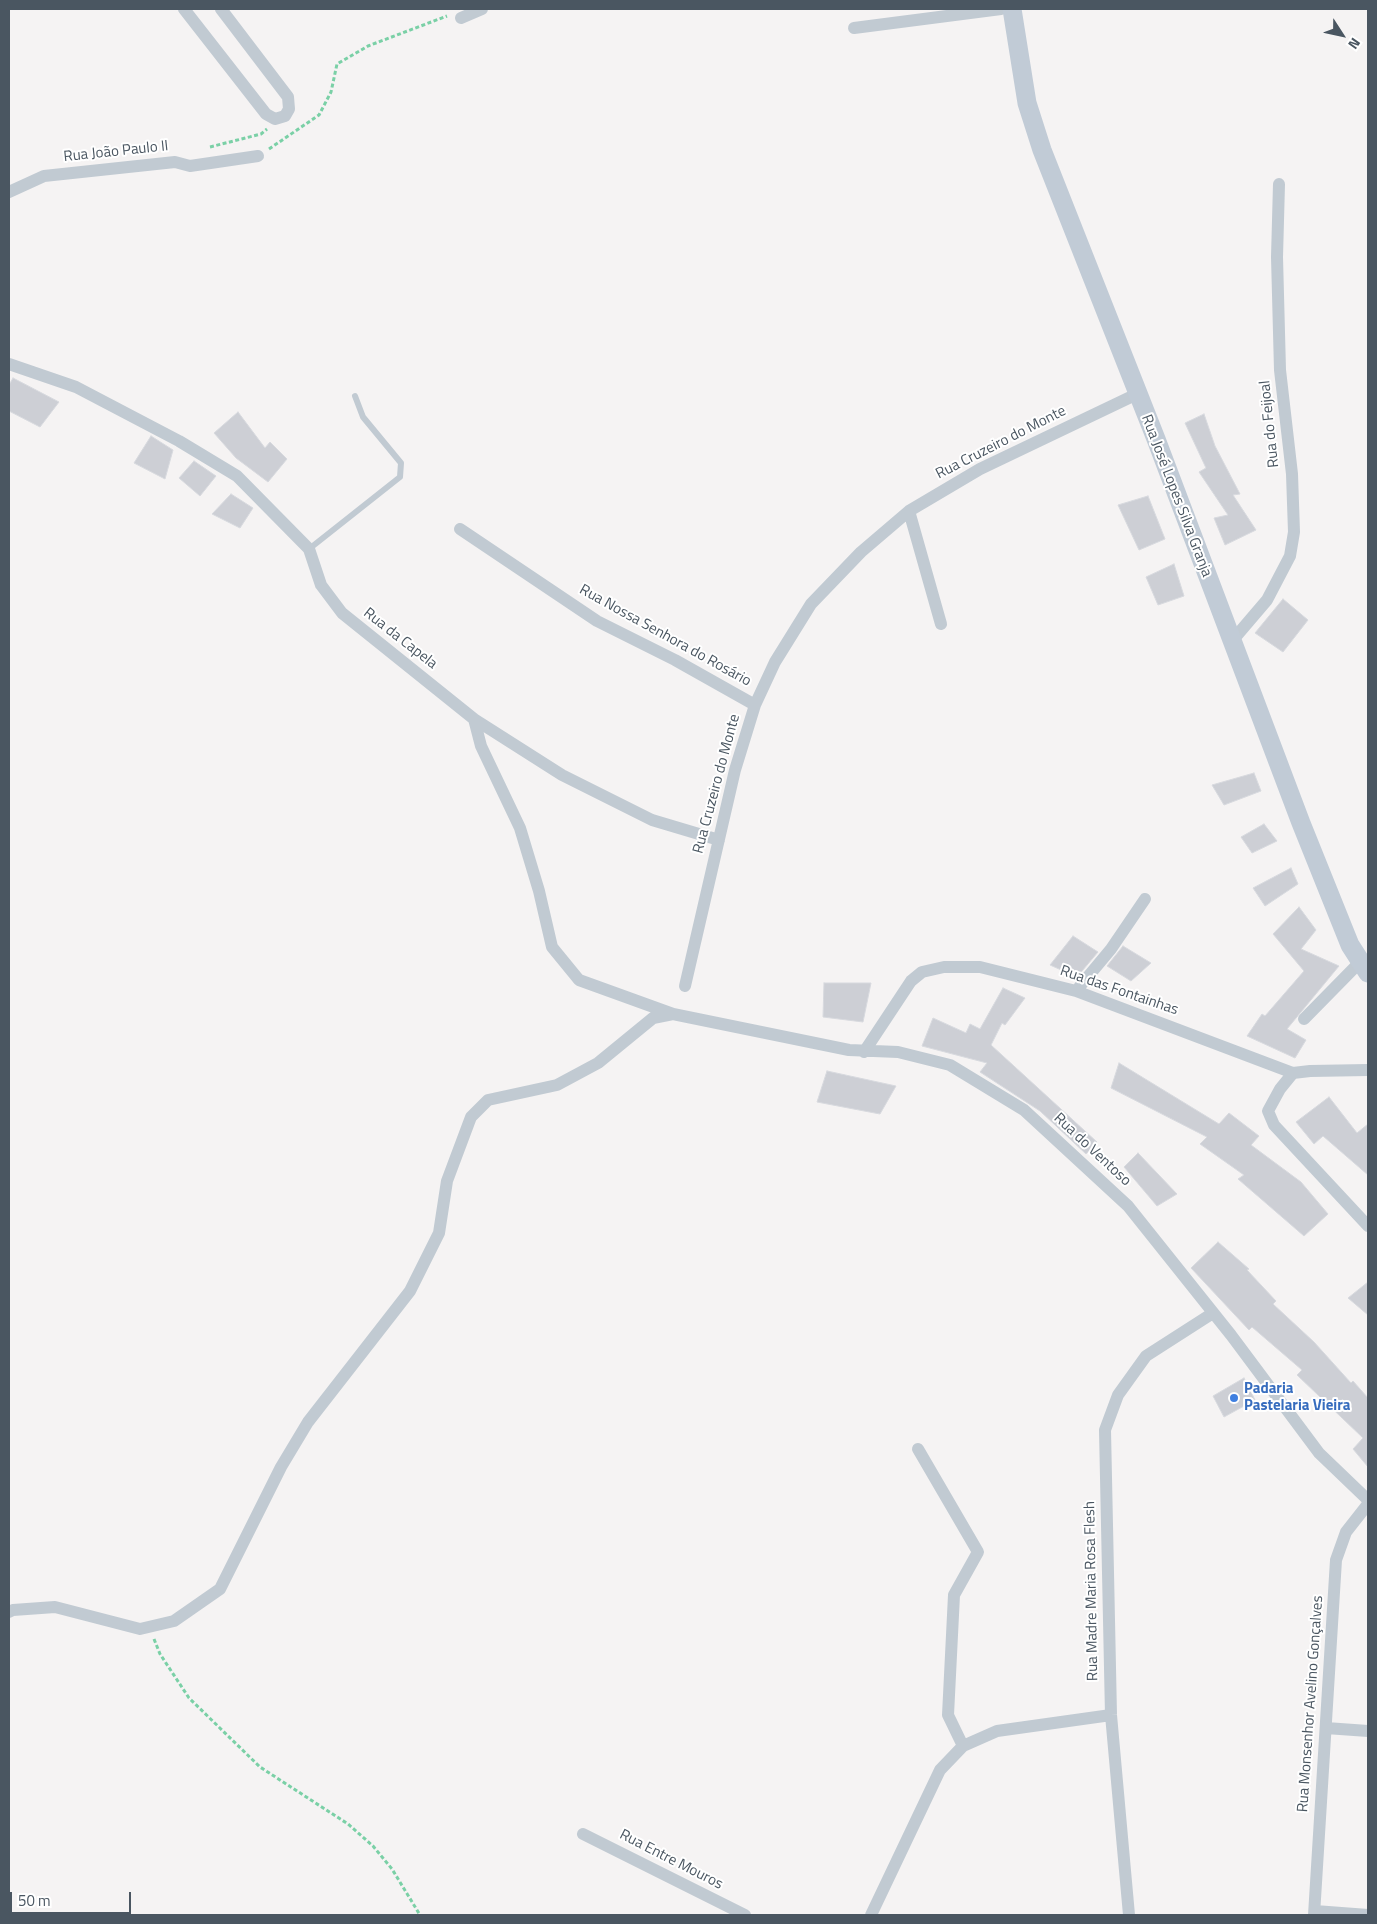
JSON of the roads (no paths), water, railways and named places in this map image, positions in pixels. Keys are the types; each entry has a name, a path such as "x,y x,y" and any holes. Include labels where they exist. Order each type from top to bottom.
{"main road":[{"name":"Rua José Lopes Silva Granja","path":"1012,9 1027,103 1042,150 1350,945 1364,967"}],"street":[{"path":"184,9 266,114 275,119 285,116 289,109 288,97 221,9"},
{"path":"461,18 482,9"},
{"path":"854,28 1001,9"},
{"name":"Rua João Paulo II","path":"9,192 44,176 175,162 190,166 258,156"},
{"name":"Rua do Feijoal","path":"1232,641 1267,600 1290,556 1294,532 1292,474 1280,370 1277,258 1280,184"},
{"name":"Rua da Capela","path":"9,364 76,387 179,441 237,476 310,549 321,586 342,613 474,719 562,775 643,816 719,840"},
{"name":"Rua Cruzeiro do Monte","path":"685,986 735,770 755,705 775,662 811,604 861,552 909,511 980,468 1137,394"},
{"path":"909,511 941,624"},
{"name":"Rua Nossa Senhora do Rosário","path":"460,529 597,621 675,660 755,705"},
{"path":"474,719 481,746 520,828 539,891 552,947 579,980 673,1014"},
{"path":"1076,991 1112,949 1145,899"},
{"name":"Rua das Fontainhas","path":"864,1052 911,981 922,972 944,967 980,967 1076,991 1293,1073 1368,1070"},
{"path":"1304,1019 1364,967"},
{"path":"9,1612 13,1610 55,1607 145,1628 174,1620 220,1590 281,1467 308,1422 410,1291 439,1234 447,1181 471,1117 488,1100 557,1085 598,1063 653,1018 673,1014"},
{"name":"Rua do Ventoso","path":"673,1014 864,1052 898,1052 950,1065 1024,1110 1128,1206 1213,1313 1319,1453 1368,1500"},
{"path":"1293,1073 1280,1089 1268,1110 1274,1125 1368,1226"},
{"name":"Rua Madre Maria Rosa Flesh","path":"1129,1915 1110,1715 1105,1430 1118,1395 1146,1356 1213,1313"},
{"path":"918,1450 978,1552 954,1595 948,1715 962,1746"},
{"name":"Rua Monsenhor Avelino Gonçalves","path":"1314,1913 1336,1560 1346,1532 1368,1504"},
{"path":"871,1915 940,1770 962,1746 997,1731 1110,1715"},
{"path":"1326,1728 1368,1731"},
{"name":"Rua Entre Mouros","path":"583,1834 738,1914"},
{"path":"1314,1913 1368,1914"}],"lane":[{"path":"310,549 400,477 401,463 363,417 355,396"}],"place":[{"name":"Padaria Pastelaria Vieira","path":"1234,1398"}]}
